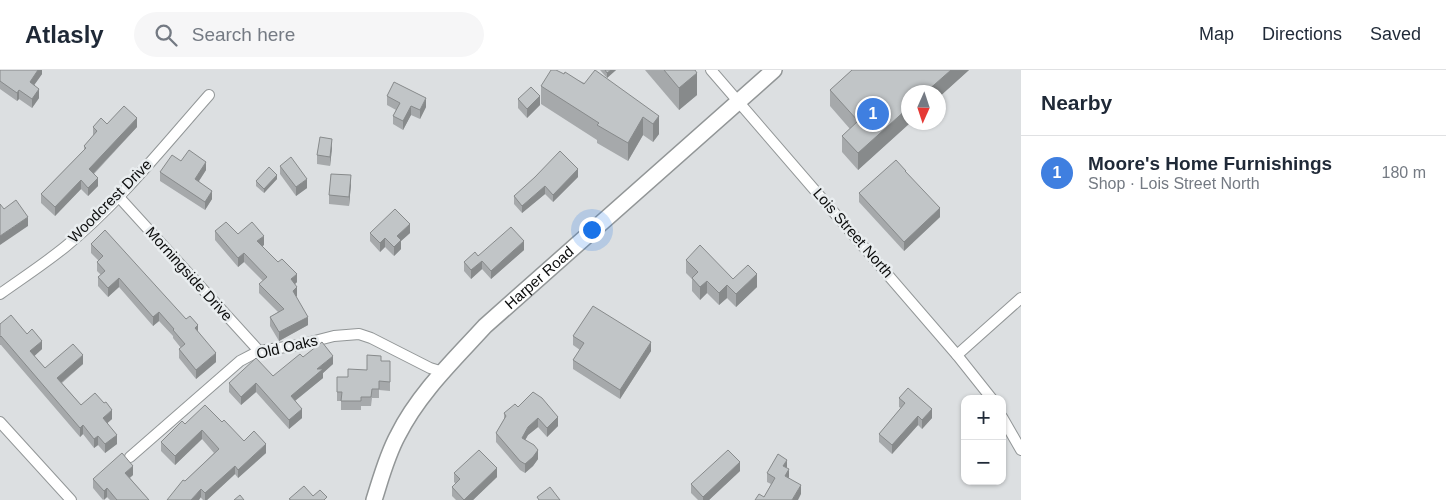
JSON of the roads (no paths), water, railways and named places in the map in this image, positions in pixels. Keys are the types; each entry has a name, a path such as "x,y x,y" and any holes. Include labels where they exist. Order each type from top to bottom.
{"main road":[{"name":"Harper Road","path":"374,500 387,458 398,434 442,372 485,326 774,70"}],"street":[{"name":"Lois Street North","path":"711,70 957,355 989,395"},
{"name":"Woodcrest Drive","path":"0,294 65,247 118,196 209,95"},
{"name":"Morningside Drive","path":"118,196 259,351"},
{"path":"957,355 1021,298"},
{"name":"Old Oaks","path":"130,457 240,361 259,351 299,345 334,336 359,334 442,372"},
{"path":"0,422 71,500"},
{"path":"1006,424 1021,450"}],"place":[{"name":"Moore's Home Furnishings","path":"873,114"}]}
